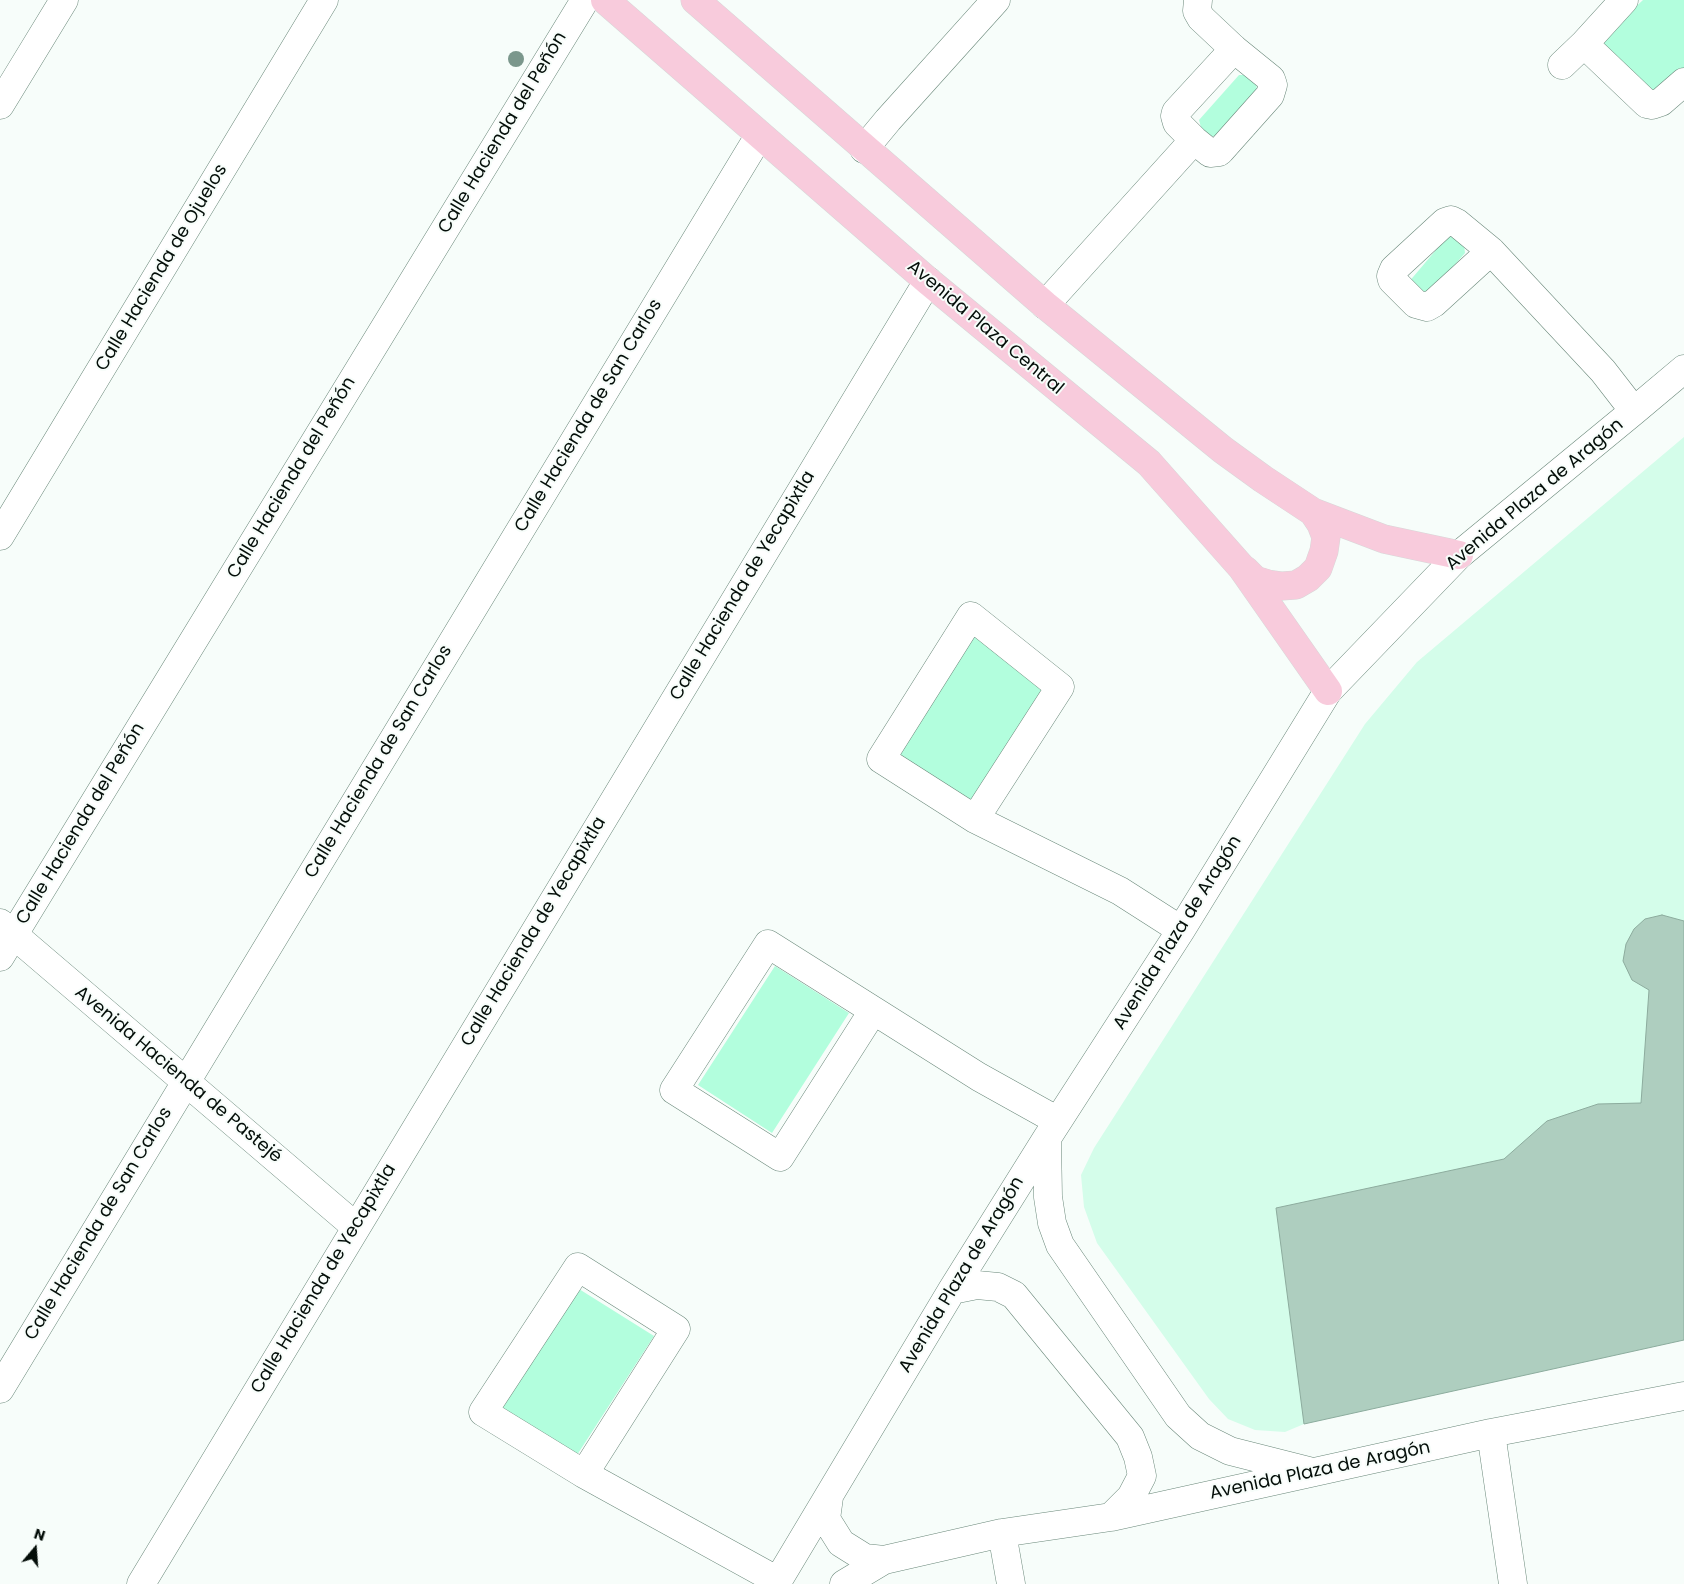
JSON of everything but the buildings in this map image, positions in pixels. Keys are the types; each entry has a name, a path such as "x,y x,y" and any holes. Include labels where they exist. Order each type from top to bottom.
{"main road":[{"name":"Avenida Plaza Central","path":"605,0 759,136 928,281 1149,464 1242,568 1328,691"},
{"path":"695,0 1045,305 1223,450 1313,512 1384,539 1459,555"},
{"path":"1242,568 1255,580 1268,584 1296,585 1308,578 1318,568 1324,551 1326,537 1321,524 1313,512"}],"street":[{"path":"0,105 64,0"},
{"name":"Calle Hacienda de Ojuelos","path":"0,536 324,0"},
{"name":"Calle Hacienda del Peñón","path":"4,938 585,0"},
{"path":"864,149 996,0"},
{"path":"1198,0 1197,11 1201,18 1234,49 1271,79 1273,85 1272,91 1219,152 1210,152 1194,140 1177,123 1175,116 1176,112 1234,49"},
{"path":"1562,65 1624,0"},
{"path":"1584,44 1647,104 1652,105 1662,102 1684,82"},
{"name":"Calle Hacienda de San Carlos","path":"0,1390 759,136"},
{"path":"1045,305 1194,140"},
{"path":"1491,250 1603,371 1634,411"},
{"name":"Calle Hacienda de Yecapixtla","path":"141,1584 928,281"},
{"name":"Avenida Plaza de Aragón","path":"777,1583 952,1290 1052,1130 1181,930 1328,691 1459,555 1684,369"},
{"path":"975,819 1060,687 971,616 881,759 975,819 1120,891 1181,930"},
{"name":"Avenida Hacienda de Pastejé","path":"4,938 186,1082 356,1227"},
{"path":"873,1011 780,1157 674,1090 768,944 979,1077 1052,1130 1048,1197 1052,1223 1060,1245 1178,1416 1200,1436 1230,1451 1317,1473"},
{"path":"584,1474 676,1329 578,1267 483,1412 584,1474 777,1583"},
{"path":"952,1290 977,1285 998,1287 1014,1295 1130,1437 1138,1457 1142,1476 1131,1498 1112,1517"},
{"name":"Avenida Plaza de Aragón","path":"844,1584 884,1560 1002,1534 1112,1517 1491,1433 1684,1396"},
{"path":"1491,1433 1513,1584"},
{"path":"829,1497 826,1519 841,1543 865,1558 884,1560"},
{"path":"1002,1534 1010,1584"}],"shaded area":[{"path":"1684,437 1684,1340 1304,1424 1285,1432 1255,1430 1228,1419 1209,1399 1097,1243 1084,1207 1081,1175 1094,1148 1365,724 1417,662"}],"green space":[{"path":"1643,0 1684,0 1684,69 1648,99 1599,42"},
{"path":"1239,75 1248,75 1256,82 1257,91 1218,136 1207,136 1202,131 1199,120"},
{"path":"1447,237 1457,237 1464,244 1465,253 1426,298 1408,283"},
{"path":"975,631 1044,687 971,801 896,754"},
{"path":"775,966 849,1013 772,1133 698,1085"},
{"path":"579,1289 654,1336 577,1455 502,1408"}]}
